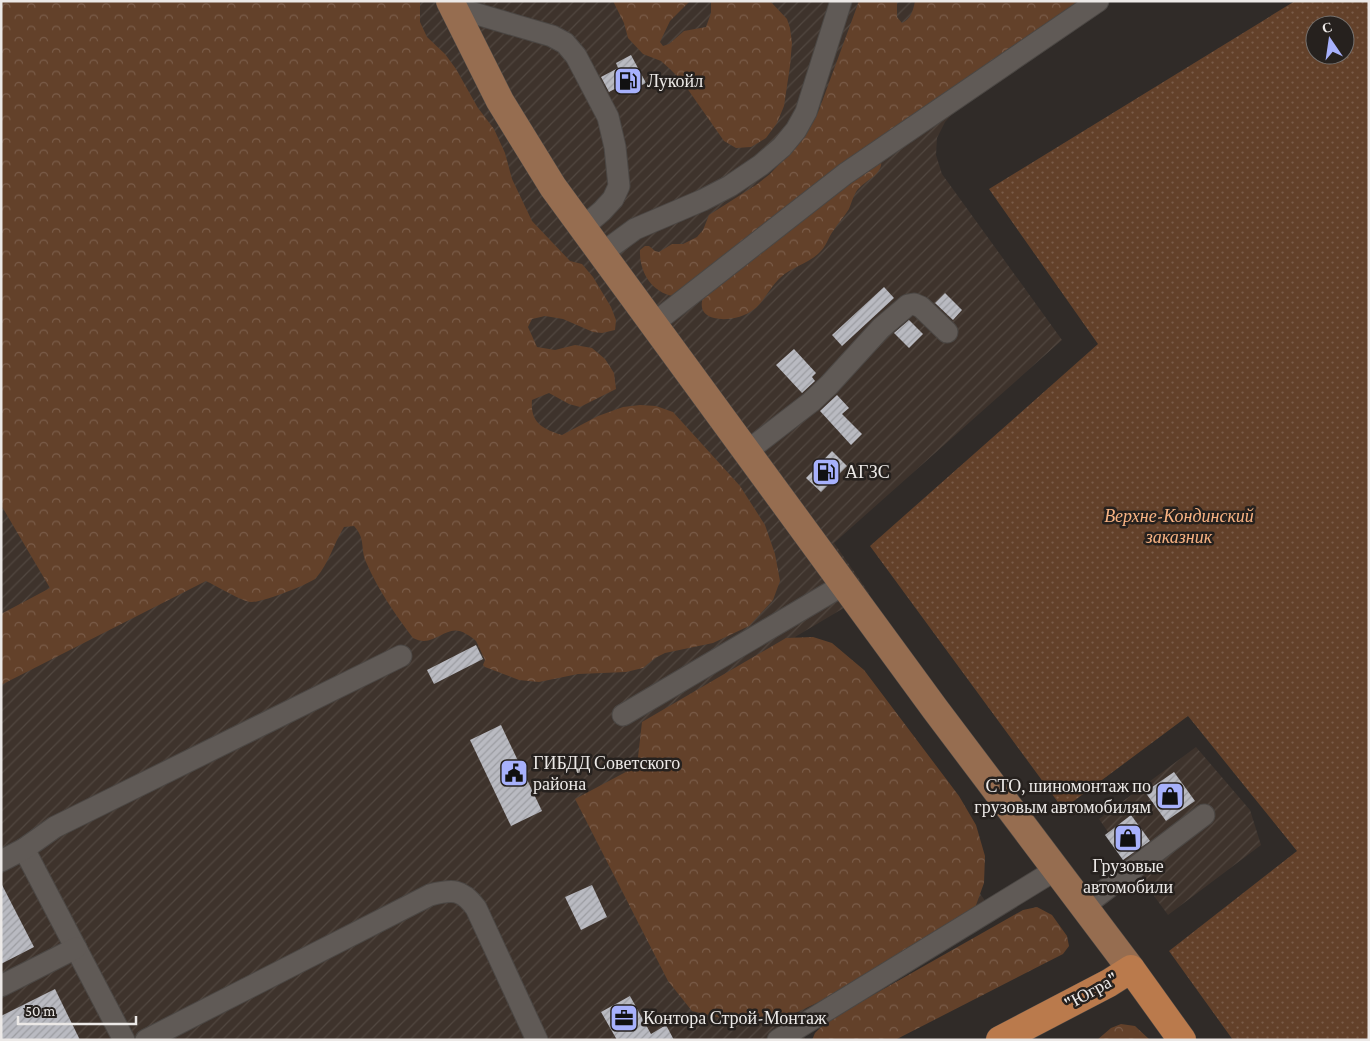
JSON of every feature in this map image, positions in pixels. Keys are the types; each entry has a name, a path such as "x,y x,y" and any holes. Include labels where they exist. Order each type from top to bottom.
{"highway":[{"name":"\"Югра\"","path":"1000,1040 1109,983 1131,969 1182,1040"}],"main road":[{"path":"451,4 500,102 553,187 843,585 1131,969"}],"lane":[{"path":"602,254 636,229 704,200 730,186 761,165 782,147 796,130 806,112 841,1"},
{"path":"653,324 845,174 1098,1"},
{"path":"451,4 552,36 565,43 576,56 608,117 616,147 618,170 618,186 612,198 602,211 582,228"},
{"path":"746,452 811,402 881,328 908,305 914,304 921,307 947,332"},
{"path":"623,715 843,585"},
{"path":"1,861 24,849 55,827 402,656"},
{"path":"1084,906 1204,815"},
{"path":"24,849 124,1040"},
{"path":"778,1040 1057,869"},
{"path":"146,1040 430,895 448,890 457,891 470,899 476,908 537,1040"},
{"path":"1,986 76,948"}],"shaded area":[{"path":"1,1 1105,1 967,98 945,122 937,138 936,155 942,174 1062,340 834,543 869,593 795,637 986,902 804,1022 805,1040 1,1040"},
{"path":"1196,747 1250,810 1261,845 1168,915 1127,859 1124,861 1105,835 1108,832 1099,819"}],"green space":[{"path":"1,1 420,1 420,22 427,37 445,54 456,69 478,108 494,129 505,153 512,179 532,221 570,261 582,264 593,277 611,307 616,320 615,330 602,333 593,332 563,319 545,316 532,319 528,327 537,347 555,350 575,345 592,348 605,359 614,373 616,389 580,407 569,404 549,393 532,400 533,414 536,420 549,430 562,435 598,416 623,407 656,406 673,412 740,486 765,525 775,554 780,581 773,600 749,626 713,643 665,653 655,658 643,668 626,672 578,674 539,682 519,680 485,667 483,665 485,660 476,641 459,631 452,631 428,641 413,638 381,592 366,562 358,531 354,526 344,527 321,572 312,581 274,596 251,602 206,581 1,685 1,614 50,588 1,505"},
{"path":"613,1 690,1 670,21 660,42 663,46 669,44 684,31 706,27 711,13 711,1 770,1 787,19 792,43 784,106 777,123 766,138 751,147 736,148 724,141 682,81 661,61 643,54 628,38 624,23"},
{"path":"859,1 897,1 897,17 902,23 911,14 915,1 1084,1 673,296 658,290 644,273 640,250 645,246 649,246 659,252 672,244 683,244 697,237 703,230 709,215 770,174 799,143 819,110"},
{"name":"Верхне-Кондинский заказник","path":"1295,1 1369,1 1369,1040 1233,1040 1169,951 1297,851 1188,716 1063,809 870,546 1098,344 989,189"},
{"path":"881,160 879,170 856,192 849,209 815,257 780,278 760,303 745,315 726,319 708,316 703,310 702,302 706,291"},
{"path":"813,637 832,643 864,670 959,796 976,825 985,856 984,883 975,908 823,1000 791,1015 777,1020 754,1016 721,1018 692,1011 668,981 575,799 637,766 642,722 786,638"},
{"path":"1037,907 1052,915 1067,936 1069,946 1063,954 895,1040 812,1040 815,1033 827,1021 1023,910"},
{"path":"1121,1024 1135,1026 1150,1040 1097,1040 1111,1028"}],"building":[{"path":"631,55 646,83 630,91 626,83 609,92 601,77 618,68 616,63"},
{"path":"884,287 894,298 842,346 832,335"},
{"path":"945,293 962,310 953,320 935,303"},
{"path":"909,320 923,334 909,348 894,333"},
{"path":"794,349 816,373 812,377 815,381 802,393 776,365"},
{"path":"837,395 849,408 842,414 862,434 851,445 820,411"},
{"path":"832,451 847,466 821,492 806,478"},
{"path":"476,645 483,659 434,684 427,670"},
{"path":"501,725 542,811 511,826 470,740"},
{"name":"СТО, шиномонтаж по грузовым автомобилям","path":"1174,772 1195,801 1166,821 1145,792"},
{"name":"Грузовые автомобили","path":"1131,815 1150,841 1123,860 1105,835"},
{"path":"1,883 34,947 1,964"},
{"path":"592,885 607,917 581,930 565,897"},
{"path":"55,989 80,1040 1,1040 1,1016"},
{"name":"Контора Строй-Монтаж","path":"630,996 651,1034 666,1025 674,1040 617,1040 601,1012"}],"place":[{"name":"Лукойл","path":"628,81"},
{"name":"АГЗС","path":"826,472"},
{"name":"ГИБДД Советского района","path":"514,773"},
{"name":"СТО, шиномонтаж по грузовым автомобилям","path":"1170,796"},
{"name":"Грузовые автомобили","path":"1128,838"},
{"name":"Контора Строй-Монтаж","path":"624,1018"}]}
